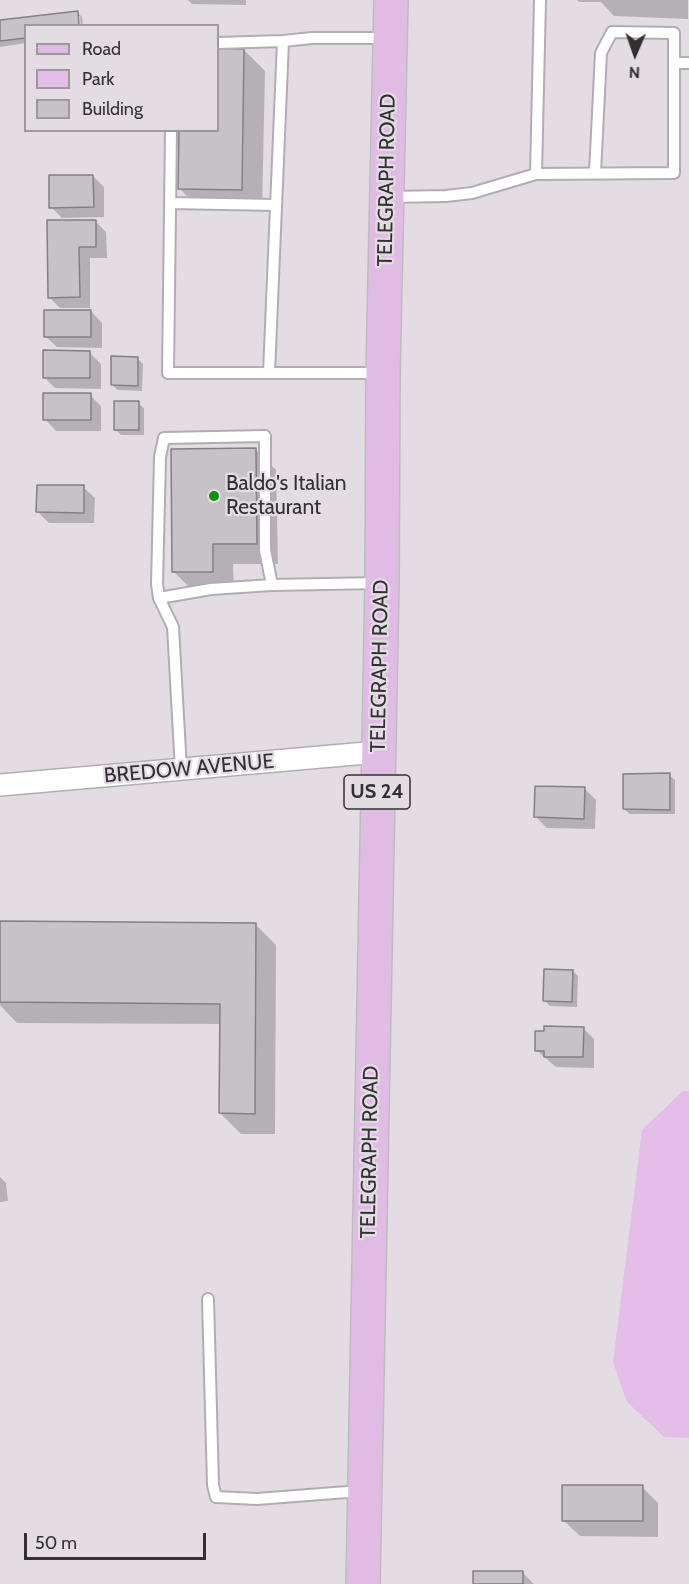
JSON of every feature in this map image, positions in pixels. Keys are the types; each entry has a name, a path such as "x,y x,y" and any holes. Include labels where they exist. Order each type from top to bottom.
{"main road":[{"name":"TELEGRAPH ROAD","path":"363,1584 391,0"}],"street":[{"name":"BREDOW AVENUE","path":"0,785 378,752"}],"lane":[{"path":"536,174 540,0"},
{"path":"387,197 472,193 536,174 674,173 675,33 612,32 601,53 595,173"},
{"path":"219,43 312,38 390,38"},
{"path":"269,373 283,41"},
{"path":"674,63 689,63"},
{"path":"171,132 168,373 383,373"},
{"path":"170,203 276,205"},
{"path":"181,770 173,627 159,598 157,584 160,458 164,438 265,436 265,550 272,585"},
{"path":"159,598 211,589 382,582"},
{"path":"208,1299 213,1485 216,1497 257,1500 363,1490"}],"green space":[{"path":"683,1091 689,1091 689,1438 664,1437 627,1402 613,1362 642,1130"}],"building":[{"path":"78,11 79,24 24,24 24,38 0,41 0,20"},
{"path":"219,48 244,49 242,190 178,189 179,132 219,132"},
{"path":"49,175 93,175 94,207 49,208"},
{"path":"47,220 96,220 96,247 79,247 80,297 48,298"},
{"path":"44,310 91,310 91,337 44,337"},
{"path":"43,350 90,351 90,378 43,378"},
{"path":"111,356 138,357 138,386 111,385"},
{"path":"43,393 91,393 91,420 43,420"},
{"path":"114,401 139,401 139,430 114,430"},
{"name":"Baldo's Italian Restaurant","path":"256,448 257,544 213,544 213,572 172,572 171,449"},
{"path":"37,485 84,485 84,513 36,512"},
{"path":"670,773 670,810 623,809 623,774"},
{"path":"535,786 585,787 584,819 534,817"},
{"path":"0,921 256,923 255,1114 219,1113 220,1004 0,1002"},
{"path":"544,969 573,970 572,1002 543,1001"},
{"path":"544,1026 584,1027 583,1057 544,1057 544,1051 535,1051 535,1031 544,1031"},
{"path":"562,1485 643,1485 643,1521 562,1521"},
{"path":"473,1571 523,1571 523,1584 473,1584"}],"place":[{"name":"Baldo's Italian Restaurant","path":"214,496"}]}
